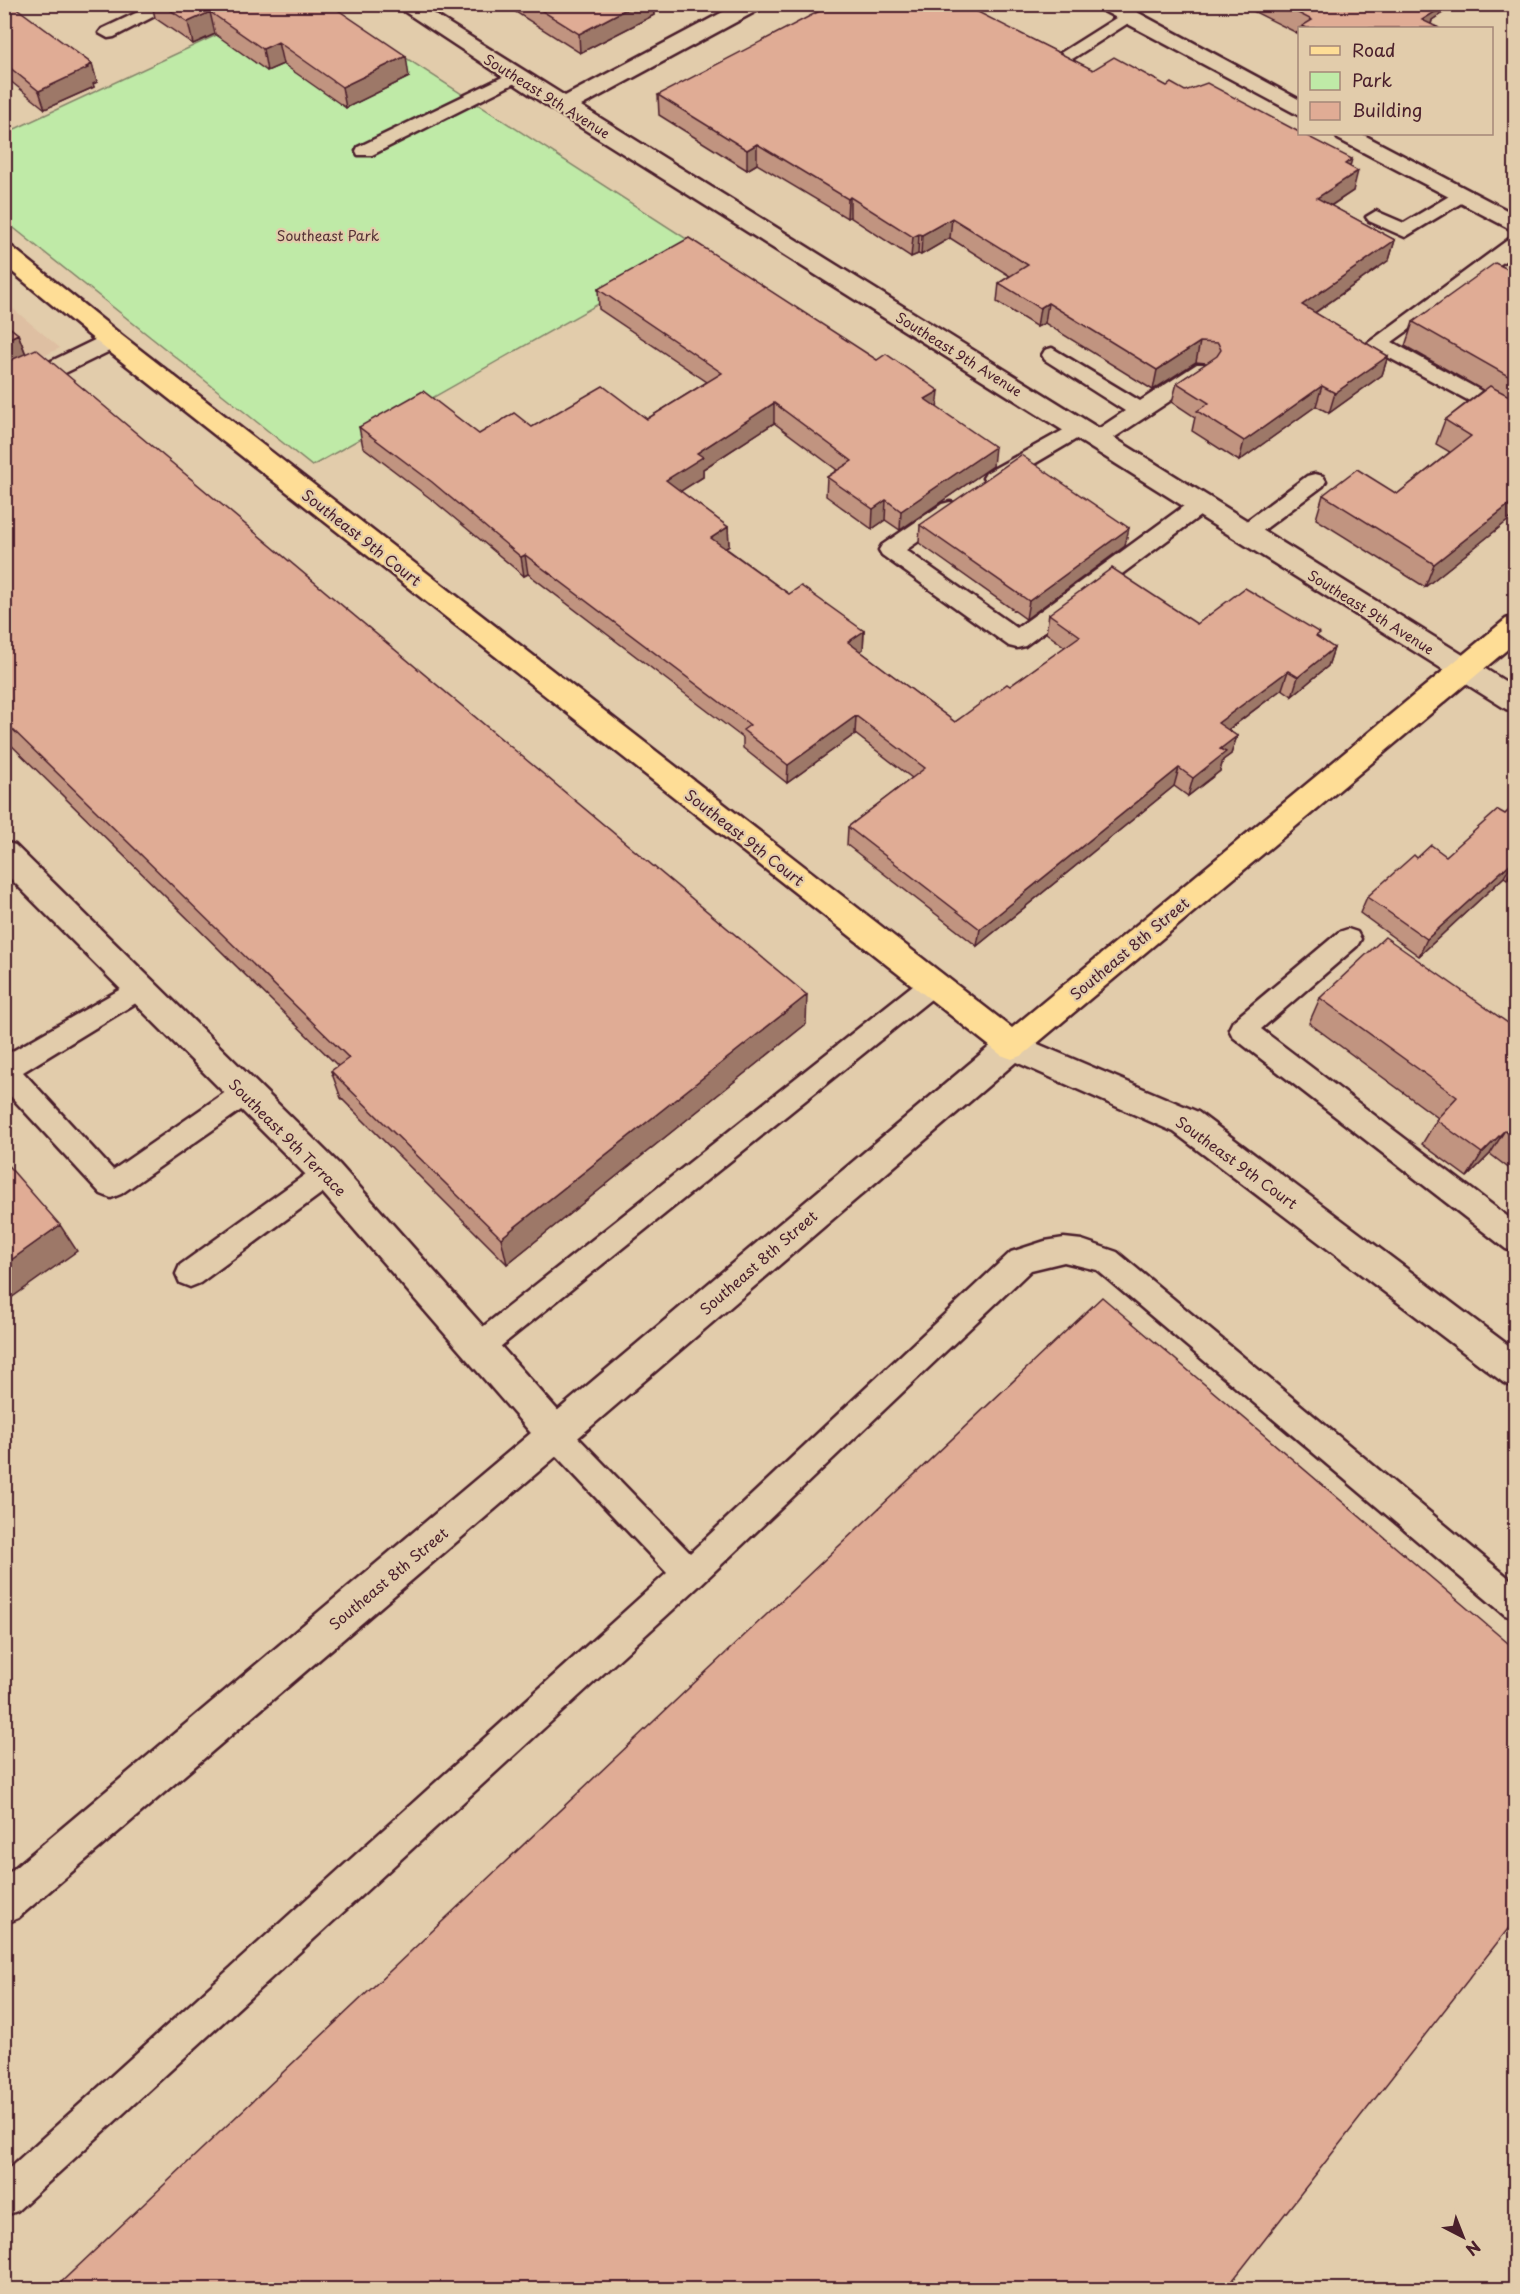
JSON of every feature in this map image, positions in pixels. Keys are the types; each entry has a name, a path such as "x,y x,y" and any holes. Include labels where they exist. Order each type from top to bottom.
{"main road":[{"name":"Southeast 9th Court","path":"4,252 111,340 1011,1046"},
{"name":"Southeast 8th Street","path":"1011,1046 1515,626"}],"street":[{"name":"Southeast 9th Avenue","path":"403,4 1515,702"},
{"path":"563,106 755,4"},
{"path":"1106,4 1298,108"},
{"path":"1348,135 1515,225"},
{"path":"4,396 111,340"},
{"name":"Southeast 9th Terrace","path":"4,854 327,1174 556,1435"},
{"name":"Southeast 9th Court","path":"1011,1046 1186,1122 1515,1372"},
{"name":"Southeast 8th Street","path":"4,1904 1011,1046"}],"lane":[{"path":"108,33 170,4"},
{"path":"1060,59 1127,16"},
{"path":"365,151 515,76"},
{"path":"1376,217 1405,231 1461,195"},
{"path":"1515,243 1378,343 1515,419"},
{"path":"1052,354 1140,411"},
{"path":"1200,505 1017,640 890,550 1013,465 1140,411 1204,369"},
{"path":"1245,533 1315,481"},
{"path":"1348,939 1242,1029 1515,1240"},
{"path":"480,1346 932,984"},
{"path":"140,988 4,1070 111,1186 245,1093"},
{"path":"190,1274 327,1174"},
{"path":"4,2198 689,1574 1021,1261 1053,1249 1079,1250 1107,1261 1515,1604"},
{"path":"556,1435 689,1574"}],"shaded area":[{"path":"5,302 60,348 5,375"}],"green space":[{"name":"Southeast Park","path":"281,5 324,5 699,247 312,466 5,221 4,134"}],"building":[{"path":"4,4 11,4 92,64 39,91 4,63"},
{"path":"161,4 329,4 406,56 342,87 278,42 263,49 210,12 188,22"},
{"path":"531,4 636,4 579,34"},
{"path":"833,4 962,4 1093,70 1114,57 1167,86 1171,83 1185,91 1207,83 1298,131 1298,135 1305,135 1352,159 1345,164 1358,171 1317,198 1395,240 1302,305 1388,356 1335,393 1322,386 1244,441 1197,411 1209,403 1177,383 1217,356 1221,350 1218,343 1200,342 1157,370 1048,303 1040,308 999,283 1028,265 952,218 922,235 913,237 850,197 848,199 757,144 747,150 658,95"},
{"path":"1280,4 1434,4 1428,8 1435,12 1422,20 1437,27 1302,26 1312,20"},
{"path":"689,238 877,360 886,354 939,391 925,399 995,447 901,511 886,500 873,509 827,477 852,461 774,403 697,453 703,457 666,480 728,527 711,538 789,594 801,586 864,631 848,642 955,722 1007,684 1010,686 1080,636 1049,614 1112,568 1197,624 1245,588 1320,633 1316,636 1334,648 1298,677 1288,671 1218,723 1237,736 1220,749 1226,752 1193,778 1179,768 980,929 848,827 925,768 856,716 788,765 743,730 750,725 525,555 521,557 432,482 359,427 423,391 479,434 514,413 532,427 603,386 647,419 722,373 598,289"},
{"path":"1495,263 1510,270 1515,266 1515,380 1413,322"},
{"path":"4,323 18,334 4,341"},
{"path":"36,349 807,995 501,1238 331,1071 349,1058 4,721 4,363"},
{"path":"1490,386 1515,399 1515,500 1434,564 1323,495 1357,469 1397,494 1471,436 1445,420"},
{"path":"1021,455 1129,528 1029,601 920,525"},
{"path":"1515,805 1515,863 1513,861 1427,939 1367,897 1414,855 1417,858 1431,845 1446,856 1498,810 1505,814"},
{"path":"1385,937 1515,1028 1515,1138 1505,1130 1482,1153 1436,1120 1457,1097 1320,998"},
{"path":"4,1161 60,1225 4,1265"},
{"path":"1102,1297 1515,1649 1515,1920 1226,2289 54,2289"}]}
